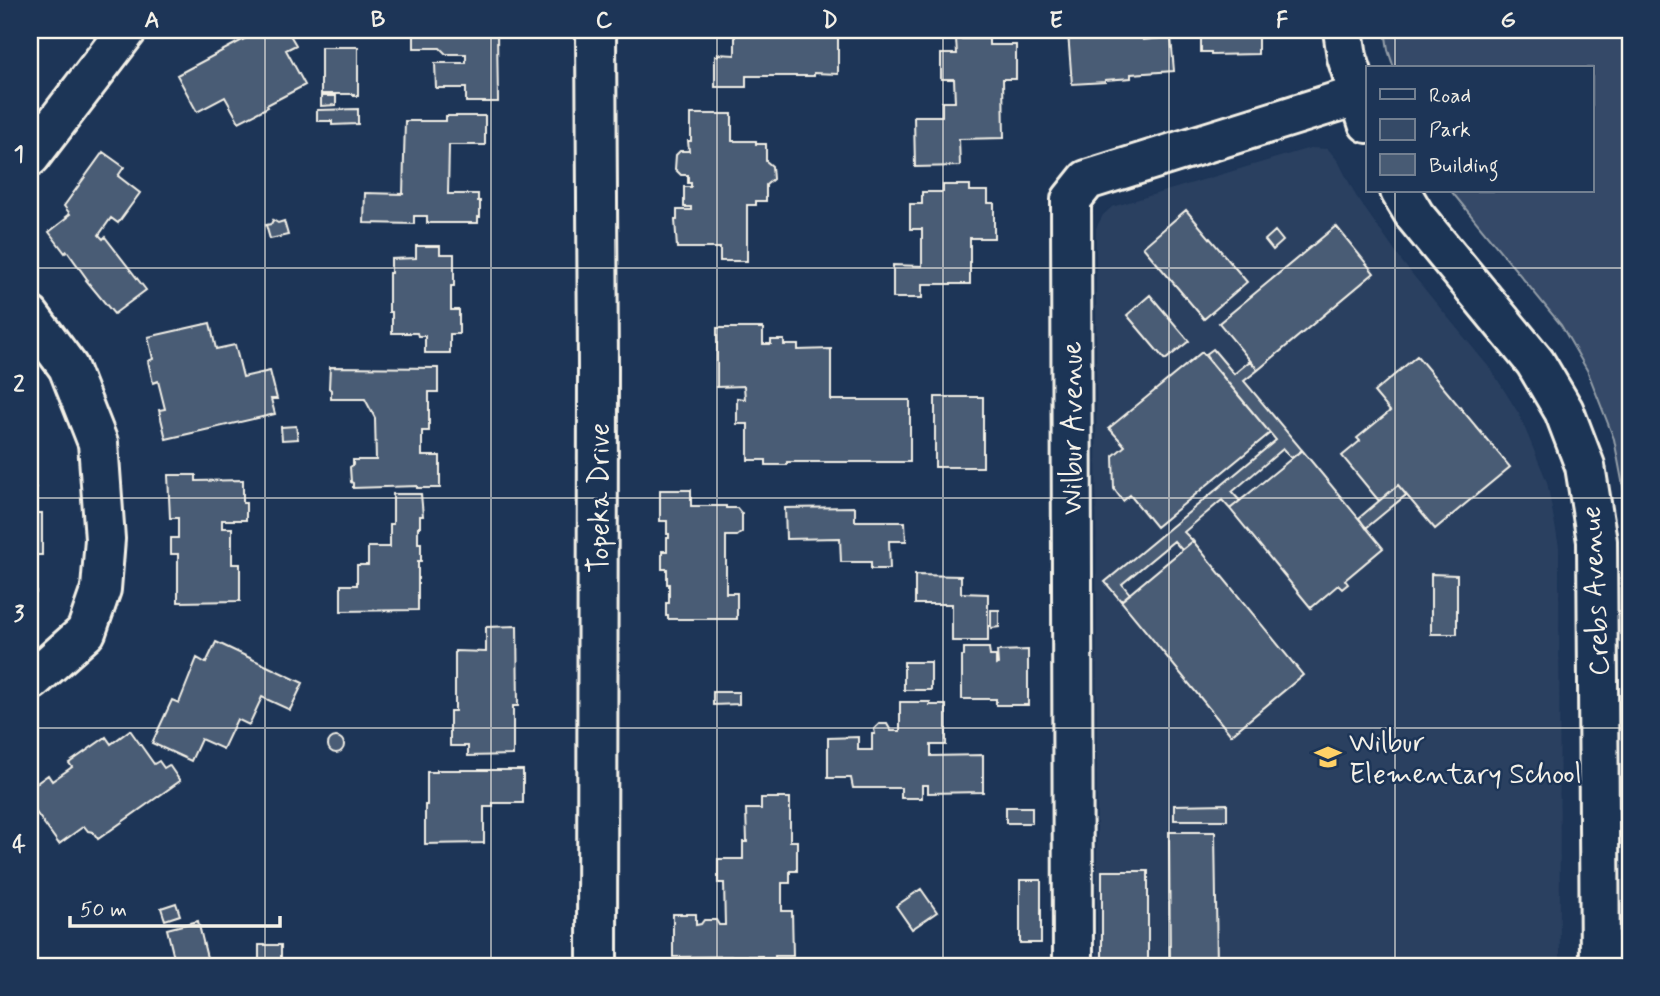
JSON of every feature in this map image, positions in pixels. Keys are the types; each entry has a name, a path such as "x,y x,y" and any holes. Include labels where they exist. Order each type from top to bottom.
{"street":[{"path":"30,157 127,30"},
{"name":"Topeka Drive","path":"596,30 597,966"},
{"path":"1343,30 1347,57 1363,109"},
{"name":"Wilbur Avenue","path":"1073,966 1071,200 1087,180 1363,109"},
{"name":"Crebs Avenue","path":"1401,192 1415,216 1535,362 1564,411 1585,466 1597,541 1615,870 1600,966"},
{"path":"30,316 68,367 98,443 105,539 101,589 86,632 32,680"}],"shaded area":[{"name":"Wilbur Elementary School","path":"1310,148 1328,149 1338,161 1356,196 1403,263 1492,371 1519,414 1547,482 1559,547 1560,966 1097,966 1096,228 1103,215 1112,207"}],"green space":[{"path":"1385,30 1630,30 1630,663 1629,517 1614,439 1587,370 1561,325 1452,192 1594,192 1594,66 1393,66"}],"building":[{"path":"261,30 287,30 296,45 286,50 305,85 239,122 225,97 197,112 177,75"},
{"path":"411,30 504,30 497,31 498,102 466,102 466,88 436,88 435,63 466,63 466,54 446,54 440,48 414,48 414,34 411,34"},
{"path":"842,30 838,37 838,74 746,76 746,87 715,87 715,56 735,55 735,32"},
{"path":"958,30 1022,30 1022,34 958,34"},
{"path":"1143,30 1143,40 1171,37 1174,71 1131,74 1131,78 1072,84 1068,33"},
{"path":"1201,30 1258,30 1258,54 1211,55 1211,52 1201,52"},
{"path":"956,39 989,39 989,45 1016,45 1016,79 1003,79 1004,138 959,139 960,166 915,167 914,116 942,116 942,102 955,102 954,79 941,79 941,54 957,54"},
{"path":"321,47 358,47 358,96 321,94"},
{"path":"321,96 336,96 336,105 321,106"},
{"path":"358,109 358,124 332,125 332,121 317,121 317,110"},
{"path":"691,114 732,114 732,141 756,141 756,144 766,144 766,161 772,166 773,179 766,185 766,201 747,205 747,261 720,261 720,248 677,248 677,210 691,210 691,207 684,207 684,187 691,187 691,183 688,183 688,175 681,175 675,169 676,155 680,151 689,151"},
{"path":"446,116 485,116 485,145 449,145 448,194 478,194 478,223 427,223 427,216 414,216 414,224 364,223 365,193 403,194 405,121 446,121"},
{"path":"103,152 124,167 118,176 140,193 118,223 111,218 99,235 103,239 105,237 146,290 114,314 86,280 67,251 65,253 49,232 70,214 64,206"},
{"path":"943,185 970,185 970,191 988,191 988,203 994,203 994,238 970,238 970,284 922,284 922,298 893,298 893,265 922,266 922,229 910,229 910,204 922,204 922,192 943,192"},
{"path":"1186,210 1247,282 1204,319 1143,247"},
{"path":"273,220 278,223 284,221 288,235 270,239 266,225"},
{"path":"1336,226 1374,273 1258,370 1219,323"},
{"path":"1275,231 1283,241 1273,250 1265,240"},
{"path":"416,246 440,246 440,254 454,254 451,310 459,310 459,334 450,334 450,353 425,353 425,336 418,336 417,333 392,333 392,312 389,312 391,259 416,258"},
{"path":"1150,295 1189,341 1165,360 1127,315"},
{"path":"210,323 216,349 235,345 243,377 270,371 277,399 271,399 275,414 166,439 159,410 165,409 158,381 153,383 148,361 153,359 148,337"},
{"path":"717,328 763,328 763,344 771,344 771,340 784,340 784,345 798,345 798,350 831,349 831,400 910,400 910,462 787,462 787,465 766,465 766,460 748,460 748,424 737,424 737,398 745,399 744,386 717,387"},
{"path":"1213,349 1234,374 1250,361 1258,370 1244,381 1302,450 1291,458 1283,449 1232,492 1240,501 1230,509 1222,500 1184,532 1193,541 1182,550 1174,541 1122,584 1130,594 1121,601 1105,582 1276,440 1205,355"},
{"path":"1202,352 1270,433 1156,527 1130,495 1123,501 1114,489 1113,456 1125,446 1109,428"},
{"path":"1417,356 1510,467 1435,529 1398,485 1379,501 1342,456 1360,441 1357,438 1390,411 1374,392"},
{"path":"330,367 438,368 438,392 429,392 429,431 422,431 422,456 440,456 440,488 353,488 350,467 353,460 376,460 375,418 365,399 331,399"},
{"path":"935,397 983,397 983,467 935,467"},
{"path":"296,426 298,439 282,440 281,427"},
{"path":"1302,450 1383,548 1345,580 1348,584 1342,589 1338,585 1311,608 1230,509"},
{"path":"168,475 196,475 196,481 243,480 246,520 222,520 222,528 232,528 232,564 240,564 240,601 178,602 178,554 171,554 171,538 178,538 178,518 170,518"},
{"path":"30,484 31,488 36,488 36,513 42,513 42,555 36,555 36,593 30,593"},
{"path":"1398,485 1406,495 1366,528 1359,518"},
{"path":"660,490 691,490 691,506 726,506 737,508 742,514 742,532 737,536 726,536 726,593 737,593 737,619 668,619 666,616 669,584 667,569 662,569 662,551 667,551 669,534 667,521 660,521"},
{"path":"393,494 421,494 423,516 420,516 418,527 421,561 418,561 418,610 341,611 341,585 357,585 357,565 368,565 368,547 390,547"},
{"path":"855,507 855,521 905,522 906,541 889,541 890,569 871,569 871,562 841,562 840,538 786,539 785,508"},
{"path":"1193,541 1303,675 1231,735 1121,601"},
{"path":"1431,574 1457,575 1457,634 1431,634"},
{"path":"915,575 961,576 961,593 988,594 988,641 952,641 952,604 915,604"},
{"path":"991,610 999,610 999,627 991,628"},
{"path":"517,626 518,706 513,706 513,755 468,756 468,746 450,746 450,711 455,711 455,651 486,652 486,627"},
{"path":"216,642 303,683 290,710 262,697 249,725 237,719 223,749 201,739 191,761 152,743 172,700 179,703 197,658 206,663"},
{"path":"964,648 989,648 990,656 996,656 996,665 997,651 1028,650 1028,705 996,705 996,699 962,699"},
{"path":"904,662 931,662 931,690 904,690"},
{"path":"713,692 739,692 739,704 713,705"},
{"path":"900,702 946,705 946,745 931,745 931,756 983,755 983,792 928,793 928,785 922,785 922,798 901,798 901,788 853,788 851,778 828,778 828,738 858,737 858,750 872,750 872,734 875,734 874,729 879,724 887,724 891,731 900,731"},
{"path":"130,730 154,764 159,761 164,768 169,765 180,781 98,839 84,826 59,844 30,804 30,788 48,775 52,781 72,767 69,763 106,737 111,744"},
{"path":"336,737 344,745 336,753 328,745"},
{"path":"523,770 523,803 493,803 493,807 484,807 484,843 425,844 427,772"},
{"path":"761,798 790,798 790,841 797,841 797,871 790,871 790,883 782,883 782,911 792,911 793,956 775,956 775,959 762,960 762,956 673,957 673,914 696,914 696,925 704,920 716,920 719,925 725,925 724,883 718,883 718,859 743,859 743,842 747,842 746,809 761,809"},
{"path":"1227,804 1227,820 1174,820 1174,805"},
{"path":"1006,807 1032,807 1032,823 1006,823"},
{"path":"1169,832 1215,832 1217,966 1170,966"},
{"path":"1102,871 1148,871 1148,966 1102,966"},
{"path":"1020,880 1041,880 1041,943 1020,943"},
{"path":"921,889 937,912 912,929 896,906"},
{"path":"176,903 180,915 165,920 161,908"},
{"path":"198,921 209,966 176,966 167,929"},
{"path":"259,945 281,945 281,966 259,966"}],"place":[{"name":"Wilbur Elementary School","path":"1328,757"}]}
